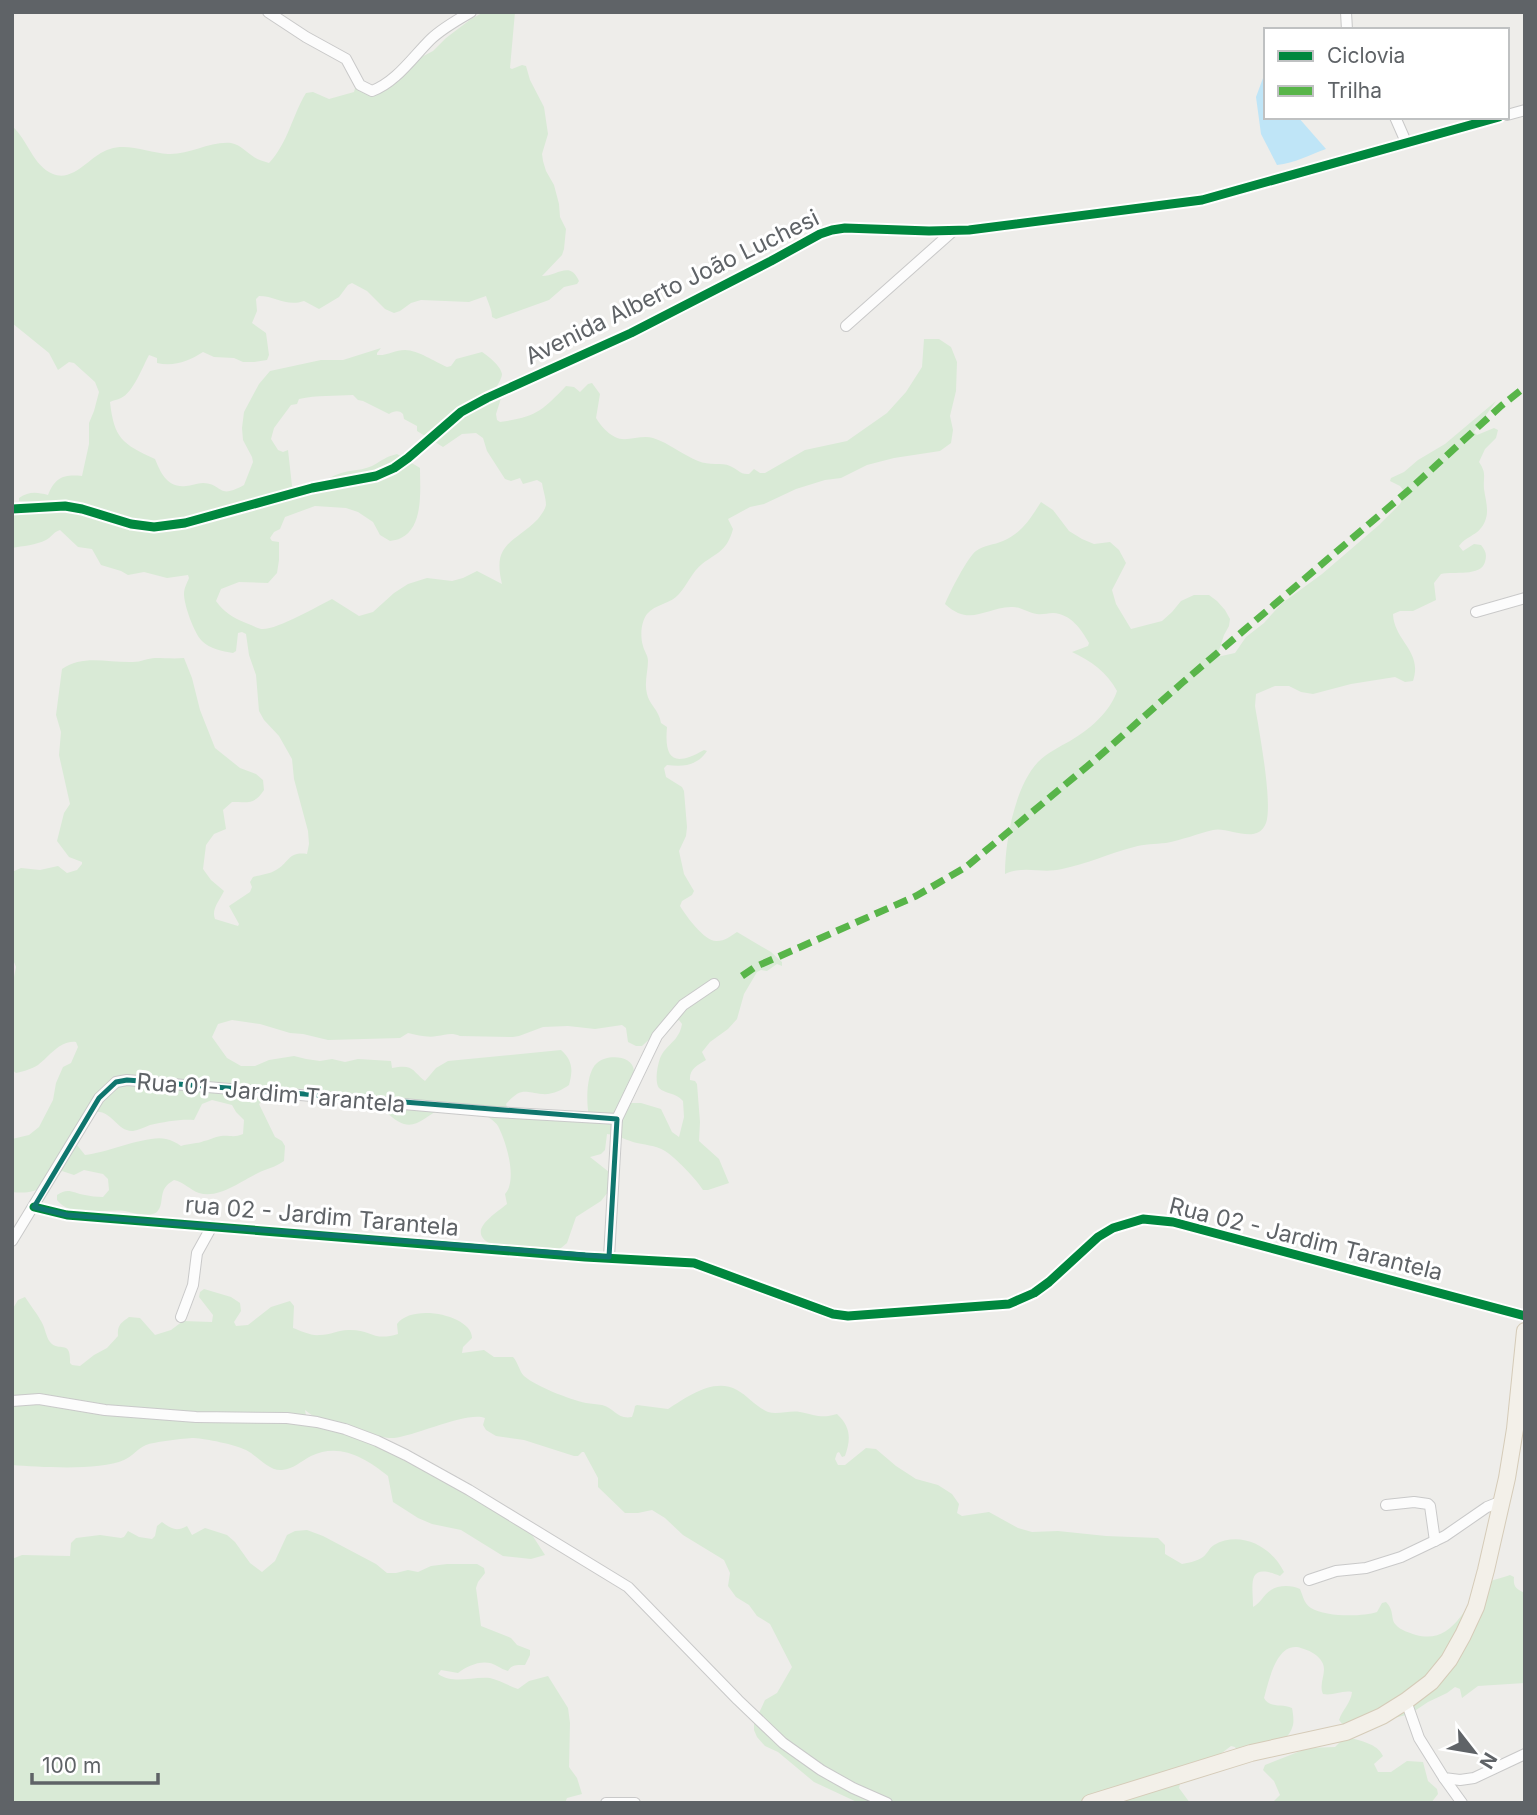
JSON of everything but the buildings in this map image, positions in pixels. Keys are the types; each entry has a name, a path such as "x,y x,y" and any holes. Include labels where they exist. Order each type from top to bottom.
{"main road":[{"path":"1090,1803 1251,1754 1346,1732 1382,1716 1431,1682 1449,1660 1476,1607 1502,1500 1522,1400 1525,1331"}],"street":[{"path":"268,12 346,59 360,85 369,91 382,87 431,39 471,12"},
{"path":"1396,119 1406,142"},
{"name":"Avenida Alberto João Luchesi","path":"12,509 65,506 131,524 154,527 185,523 312,488 376,476 408,458 461,412 631,332 820,233 845,228 953,231 1202,200 1492,119"},
{"path":"846,326 953,231"},
{"path":"1476,612 1525,598"},
{"path":"609,1258 617,1119 657,1036 683,1005 714,984"},
{"name":"Rua 01- Jardim Tarantela","path":"12,1241 99,1098 116,1082 127,1080 495,1112 617,1119"},
{"name":"rua 02 - Jardim Tarantela","path":"34,1207 67,1215 609,1258"},
{"name":"Rua 02 - Jardim Tarantela","path":"609,1258 694,1263 833,1314 848,1316 1009,1304 1034,1293 1049,1282 1098,1237 1113,1228 1143,1219 1173,1222 1525,1316"},
{"path":"181,1317 193,1285 197,1253 212,1226"},
{"path":"12,1401 39,1399 105,1410 196,1417 286,1418 345,1429 377,1441 469,1490 628,1587 783,1743 821,1770 887,1803"},
{"path":"1309,1580 1336,1572 1366,1568 1401,1557 1445,1536 1502,1500"},
{"path":"1386,1505 1414,1502 1428,1504 1435,1541"},
{"path":"1406,1701 1419,1738 1462,1803"},
{"path":"1444,1778 1474,1778 1525,1754"},
{"path":"606,1803 635,1803"}],"highlighted area":[{"path":"127,1080 617,1119 609,1257 67,1215 34,1207 99,1098 116,1082"}],"green space":[{"path":"484,12 515,12 510,68 526,66 544,107 548,134 542,154 543,161 554,185 560,217 566,229 562,255 542,276 572,271 579,281 577,284 564,287 549,300 496,319 492,317 486,296 469,302 421,300 394,313 385,309 367,291 352,283 339,297 319,309 304,301 292,303 259,296 256,299 257,311 252,323 266,333 269,355 267,360 243,362 234,358 214,357 203,352 181,362 163,364 157,363 157,358 149,355 130,391 110,402 114,424 127,444 155,459 162,474 174,485 201,483 229,491 244,485 253,462 243,440 244,412 259,384 270,371 321,360 343,360 381,348 377,355 410,351 447,367 456,359 482,352 497,365 502,374 497,386 503,392 496,414 500,422 538,412 566,386 574,387 580,392 592,383 600,394 596,418 604,429 615,437 653,438 702,462 727,465 746,474 754,469 765,473 805,450 847,441 887,413 906,392 922,367 924,339 939,339 951,347 957,362 956,391 950,416 953,430 951,443 940,451 867,465 841,478 796,489 728,519 733,529 725,547 698,567 676,597 650,611 642,625 642,642 648,661 647,694 661,723 667,727 669,753 678,759 707,751 694,763 667,765 664,768 666,777 684,791 687,827 679,851 684,874 694,891 680,906 696,928 712,940 720,941 737,932 771,952 782,962 782,966 777,964 767,971 757,972 744,994 737,1019 710,1042 702,1052 706,1060 695,1068 690,1076 690,1080 697,1084 699,1141 719,1159 729,1183 703,1190 686,1169 665,1151 607,1134 605,1150 590,1157 609,1172 608,1192 601,1201 576,1217 567,1243 555,1251 498,1247 487,1242 481,1231 488,1220 507,1204 505,1194 511,1180 507,1150 493,1120 472,1110 443,1107 408,1125 394,1119 385,1111 373,1110 354,1101 335,1104 331,1095 326,1092 288,1089 267,1097 259,1104 275,1137 285,1146 284,1161 214,1194 199,1193 174,1180 165,1188 160,1208 154,1214 84,1212 70,1209 57,1200 57,1195 71,1191 103,1197 109,1190 108,1179 103,1174 84,1170 74,1175 62,1171 34,1191 12,1192 12,1139 29,1135 39,1127 53,1100 63,1067 71,1063 78,1047 76,1042 65,1043 28,1070 16,1073 12,1070 12,987 16,967 12,957 12,872 21,868 40,870 58,866 67,873 77,870 82,864 69,857 57,841 64,813 70,804 59,755 61,732 56,715 62,669 87,660 133,662 152,658 184,658 215,748 240,768 263,780 264,790 257,798 251,802 232,802 223,810 226,829 214,834 206,845 203,869 224,891 215,908 215,919 238,926 229,906 250,892 253,877 274,871 296,854 307,854 309,844 292,759 279,736 259,711 256,675 246,634 238,633 236,651 233,653 212,648 202,641 193,626 186,605 184,592 188,575 167,578 144,572 128,575 101,565 92,549 78,547 60,530 42,542 12,548 12,510 34,505 31,502 19,501 19,498 33,493 48,495 60,478 82,476 89,444 89,423 99,392 95,382 74,363 69,362 58,370 49,353 12,323 12,126 40,165 61,176 68,175 103,152 117,147 176,154 215,144 231,143 269,163 281,147 306,93 313,92 329,99 354,92 356,85 367,88 378,86 391,73 433,51 471,19","holes":["353,395 389,414 396,411 403,414 404,419 417,426 417,431 443,447 462,434 476,433 483,438 487,451 505,479 511,481 520,478 523,484 537,480 542,483 546,502 544,511 502,552 502,584 477,571 452,581 427,578 408,584 373,612 359,616 332,599 267,629 259,629 237,619 216,601 221,589 239,582 268,583 277,573 279,542 270,538 280,529 285,517 315,506 346,508 373,522 380,535 390,541 401,538 414,525 419,507 420,468 397,454 369,467 334,476 305,494 292,486 288,450 278,450 271,439 274,428 291,405 297,404 299,399","232,1020 260,1024 328,1040 400,1038 408,1033 430,1037 451,1034 513,1037 543,1027 595,1029 622,1025 626,1028 628,1042 642,1046 664,1027 679,1020 682,1024 678,1034 660,1059 657,1081 661,1090 683,1101 684,1117 679,1137 672,1132 661,1109 641,1103 625,1103 634,1071 629,1062 619,1058 601,1060 593,1067 588,1088 589,1116 508,1110 506,1104 519,1093 549,1094 569,1085 571,1066 561,1050 448,1061 436,1068 425,1081 408,1067 392,1068 391,1061 320,1061 294,1056 269,1060 255,1066 241,1066 227,1058 212,1037 218,1024","212,1100 232,1105 244,1120 243,1134 219,1136 181,1146 166,1139 149,1139 85,1155 77,1145 73,1133 81,1119 95,1112 106,1114 123,1128 133,1131 161,1123 194,1120 202,1104"]},
{"path":"1496,401 1474,432 1477,435 1494,428 1498,430 1496,438 1485,449 1479,462 1484,472 1486,518 1479,531 1459,546 1463,551 1474,544 1481,545 1486,553 1485,562 1482,567 1472,572 1441,574 1434,583 1436,600 1413,611 1393,614 1398,632 1414,662 1413,681 1405,682 1395,677 1313,694 1289,686 1275,686 1256,694 1255,706 1268,800 1268,814 1262,830 1242,834 1213,830 1172,842 1138,846 1062,869 1019,870 1005,874 1013,815 1017,799 1030,772 1045,756 1077,737 1098,720 1117,691 1098,668 1072,652 1088,646 1089,643 1079,628 1065,616 1053,613 1037,614 1014,607 970,615 954,611 945,604 976,551 1015,534 1041,502 1053,510 1069,531 1082,539 1094,544 1110,542 1119,550 1126,563 1112,590 1116,604 1131,629 1162,621 1181,601 1194,595 1209,595 1225,610 1230,619 1217,657 1235,653 1246,637 1264,623 1281,604 1322,574 1400,504 1404,491 1390,481 1391,478 1445,444"},
{"path":"204,1289 231,1297 240,1303 241,1311 234,1322 236,1326 248,1325 271,1307 290,1301 294,1306 293,1328 313,1335 348,1330 390,1336 398,1334 397,1324 405,1317 441,1314 463,1323 470,1330 472,1338 463,1347 462,1353 484,1350 494,1357 513,1357 524,1376 537,1384 571,1399 606,1406 623,1417 632,1417 637,1405 668,1409 701,1390 719,1386 737,1390 768,1412 822,1416 837,1414 845,1424 849,1439 845,1456 837,1453 835,1459 838,1465 845,1465 866,1448 876,1449 916,1479 938,1485 952,1494 959,1504 957,1513 962,1516 989,1512 1018,1528 1032,1532 1058,1531 1158,1538 1165,1545 1165,1554 1182,1564 1201,1558 1212,1546 1224,1541 1235,1539 1255,1544 1272,1555 1284,1572 1280,1576 1269,1572 1257,1574 1253,1583 1253,1607 1271,1590 1285,1586 1300,1589 1305,1602 1311,1608 1334,1615 1370,1614 1377,1612 1382,1603 1386,1602 1398,1627 1429,1637 1449,1629 1488,1583 1510,1575 1514,1577 1516,1587 1525,1593 1525,1683 1478,1686 1462,1698 1460,1689 1455,1687 1410,1714 1382,1721 1343,1725 1339,1720 1352,1692 1323,1694 1322,1662 1312,1652 1295,1647 1287,1649 1276,1663 1264,1698 1273,1705 1292,1708 1293,1723 1290,1733 1278,1744 1255,1752 1239,1755 1235,1747 1231,1746 1181,1780 1179,1788 1190,1803 859,1803 814,1782 778,1752 765,1746 757,1737 754,1724 765,1700 777,1693 792,1667 770,1624 736,1597 728,1586 730,1573 724,1560 683,1535 652,1510 625,1513 598,1487 598,1478 584,1452 574,1456 524,1440 496,1436 486,1430 483,1425 485,1418 467,1418 387,1438 325,1423 305,1410 308,1426 322,1426 379,1444 527,1527 545,1555 531,1559 503,1556 461,1530 418,1518 393,1502 388,1476 371,1463 342,1451 321,1452 290,1468 277,1470 241,1448 190,1438 143,1446 124,1460 100,1466 12,1465 12,1310 18,1300 25,1297 42,1323 50,1342 66,1348 69,1351 70,1363 80,1366 107,1348 118,1336 120,1325 129,1317 140,1318 155,1335 171,1330 183,1321 212,1322 213,1315 199,1297"},
{"path":"162,1522 174,1529 187,1526 192,1535 205,1528 227,1535 250,1563 262,1572 275,1561 287,1535 307,1530 376,1564 387,1573 408,1570 418,1572 431,1566 447,1564 477,1564 484,1568 485,1573 476,1588 481,1626 511,1638 517,1645 530,1650 530,1655 525,1665 513,1666 508,1671 482,1663 458,1673 441,1670 438,1674 457,1680 490,1678 518,1689 529,1681 548,1676 568,1708 569,1767 577,1778 582,1794 567,1798 565,1803 12,1803 12,1559 22,1555 70,1556 71,1543 76,1538 100,1535 121,1538 128,1531 139,1537 152,1539 157,1526"},
{"path":"1347,1737 1377,1748 1383,1756 1374,1764 1378,1772 1391,1772 1407,1761 1423,1762 1428,1781 1437,1789 1438,1794 1431,1803 1272,1803 1280,1795 1274,1781 1263,1770 1265,1765 1308,1748 1335,1747"}],"water":[{"path":"1264,75 1264,119 1300,119 1326,149 1277,165 1261,134 1256,97"}],"marked path":[{"path":"742,976 755,967 916,896 966,867 1096,759 1525,387"}],"cycle path":[{"path":"12,509 65,506 131,524 154,527 185,523 312,488 376,476 408,458 461,412 631,333 832,230 969,230 1202,200 1492,119"},
{"path":"34,1207 67,1215 585,1257 694,1263 833,1314 848,1316 1009,1304 1034,1293 1049,1282 1098,1237 1113,1228 1143,1219 1173,1222 1525,1316"}]}
